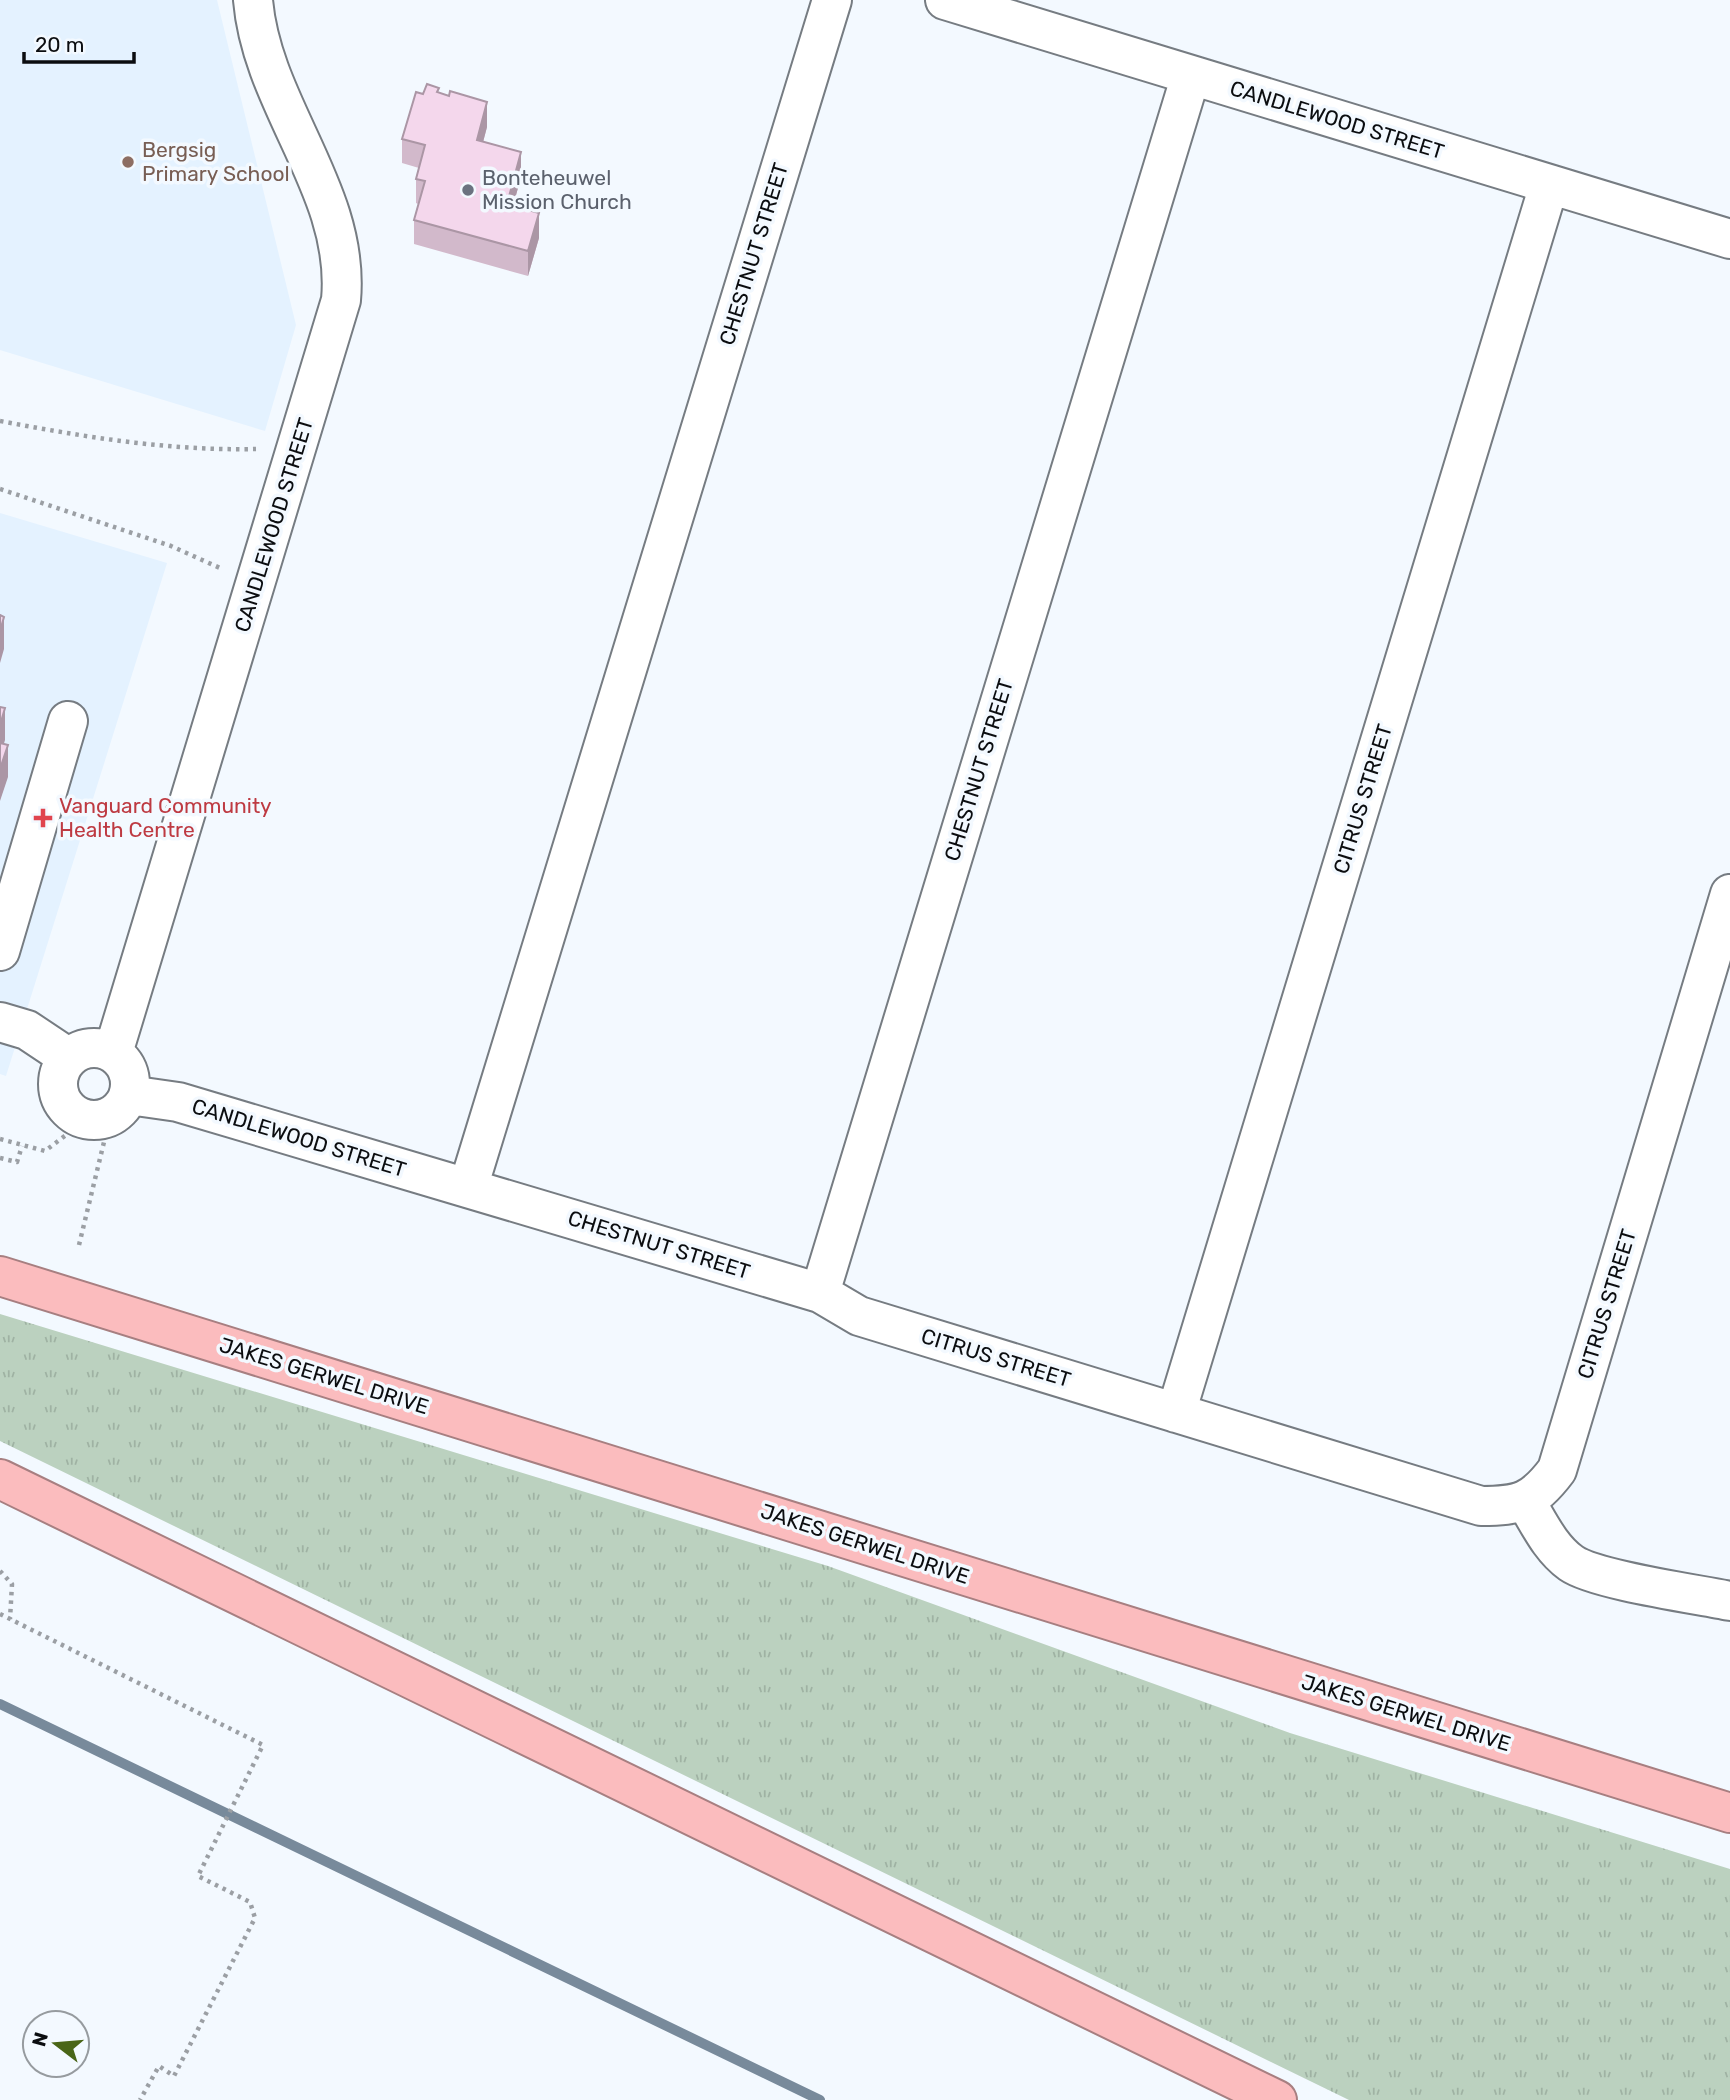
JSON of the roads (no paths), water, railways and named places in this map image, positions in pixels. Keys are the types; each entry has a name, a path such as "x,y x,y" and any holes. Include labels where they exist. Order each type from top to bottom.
{"highway":[{"name":"JAKES GERWEL DRIVE","path":"0,1276 1730,1813"},
{"path":"0,1479 1277,2100"}],"street":[{"name":"CANDLEWOOD STREET","path":"113,1053 336,323 343,277 342,254 331,211 271,81 261,48 253,0"},
{"name":"CHESTNUT STREET","path":"832,0 468,1188 820,1293 1191,75"},
{"name":"CANDLEWOOD STREET","path":"945,0 1730,239"},
{"name":"CITRUS STREET","path":"1176,1413 1549,186"},
{"path":"0,951 68,721"},
{"name":"CITRUS STREET","path":"820,1293 859,1316 1481,1506 1526,1502 1544,1488 1557,1470 1730,894"},
{"path":"0,1023 27,1030 69,1058"},
{"path":"90,1048 113,1053 128,1071 129,1095 123,1106 104,1119 92,1121 70,1112 58,1091 58,1079 69,1058 90,1048"},
{"name":"CANDLEWOOD STREET","path":"129,1095 178,1102 468,1188"},
{"path":"1526,1502 1553,1547 1573,1564 1610,1576 1730,1601"}],"waterway":[{"path":"0,1704 820,2100"}],"place":[{"name":"Bergsig Primary School","path":"128,162"},
{"name":"Bonteheuwel Mission Church","path":"468,190"},
{"name":"Vanguard Community Health Centre","path":"43,818"}]}
